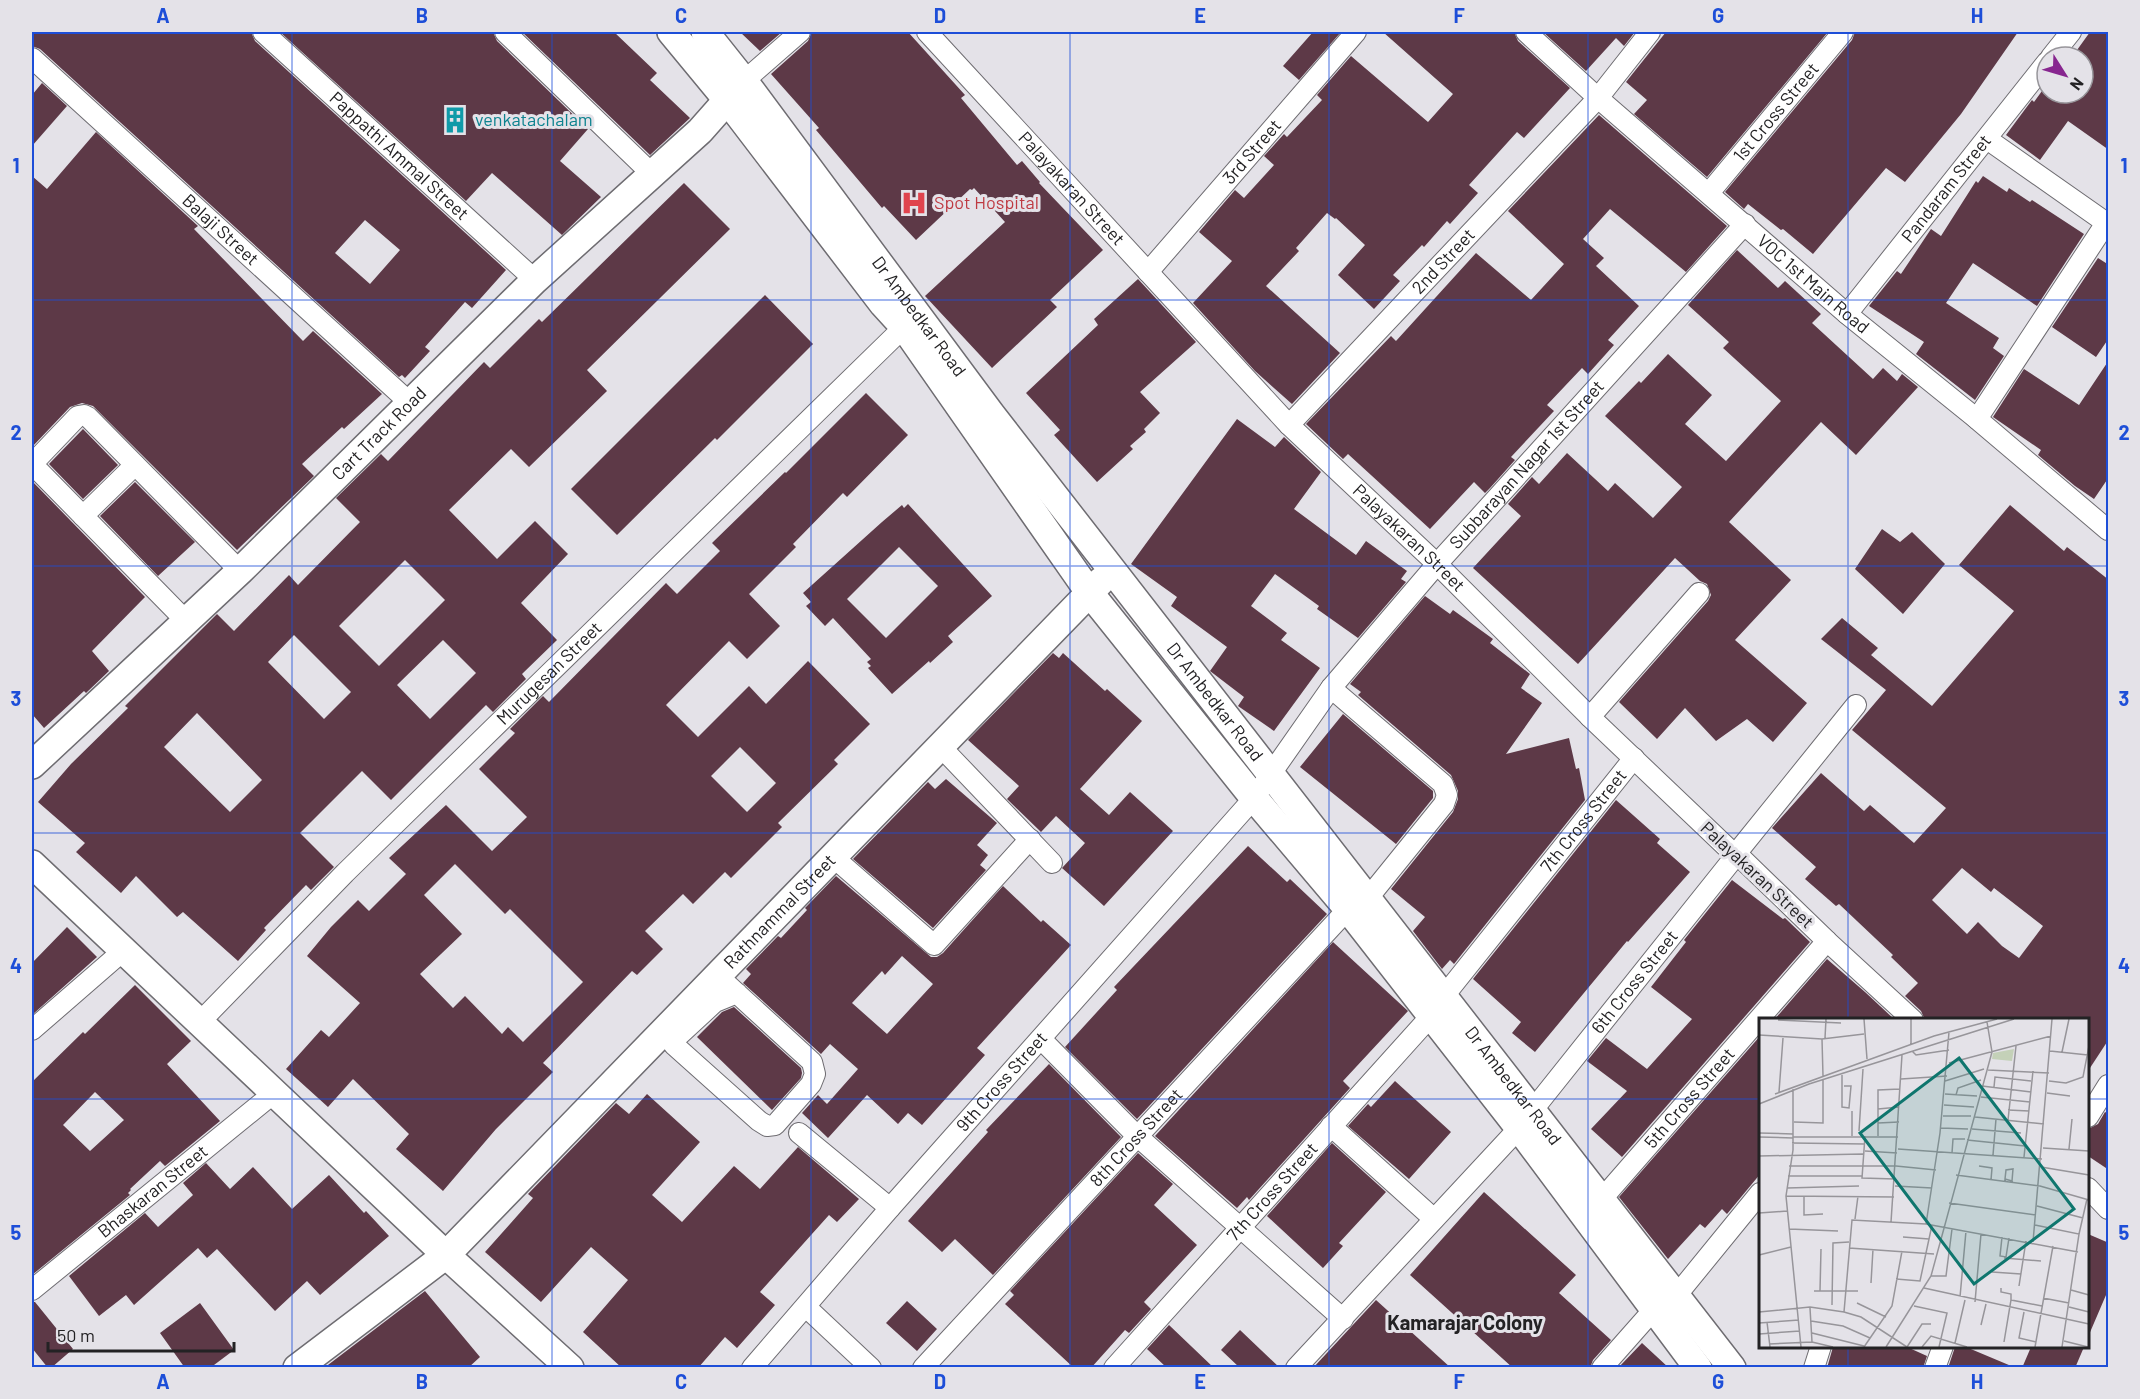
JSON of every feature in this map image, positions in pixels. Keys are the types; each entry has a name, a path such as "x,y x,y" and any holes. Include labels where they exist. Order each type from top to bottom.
{"main road":[{"path":"671,32 736,91"},
{"name":"Dr Ambedkar Road","path":"705,32 736,91 883,304 903,327 1089,592 1254,798 1358,904"},
{"name":"Cart Track Road","path":"33,761 240,571 535,280 700,131 736,91"},
{"name":"Dr Ambedkar Road","path":"736,91 919,319 1271,773 1358,904 1665,1302 1732,1368"},
{"name":"Rathnammal Street","path":"297,1368 446,1255 727,984 832,856 1113,569"},
{"path":"32,864 446,1255 570,1368"},
{"name":"Dr Ambedkar Road","path":"1525,1119 1601,1200 1665,1302 1698,1368"}],"street":[{"name":"Pappathi Ammal Street","path":"263,32 535,280"},
{"path":"505,32 652,174"},
{"path":"736,91 800,32"},
{"name":"Palayakaran Street","path":"927,32 1289,425 1437,564 1590,717 1827,942 1911,1018"},
{"name":"3rd Street","path":"1148,272 1356,32"},
{"name":"VOC 1st Main Road","path":"1526,32 1598,98 1847,314 2106,522"},
{"name":"2nd Street","path":"1289,425 1598,98 1650,32"},
{"name":"1st Cross Street","path":"1709,193 1843,32"},
{"path":"2061,45 2071,32"},
{"name":"Balaji Street","path":"32,58 409,402"},
{"name":"Pandaram Street","path":"1847,314 2035,77"},
{"path":"1977,419 2108,224 1987,139"},
{"name":"Subbarayan Nagar 1st Street","path":"1254,798 1331,688 1437,564 1744,224"},
{"name":"Murugesan Street","path":"200,1023 345,873 903,327"},
{"path":"32,451 68,410"},
{"path":"186,621 35,467 34,464 78,417 84,415 88,417 240,571"},
{"path":"83,516 135,465"},
{"path":"1590,717 1698,593"},
{"name":"8th Cross Street","path":"923,1368 1136,1135 1358,904 1444,804 1447,795 1443,784 1331,688"},
{"name":"6th Cross Street","path":"1296,1368 1525,1119 1856,705"},
{"path":"940,746 1052,863"},
{"name":"7th Cross Street","path":"1114,1368 1437,1007 1634,758"},
{"name":"9th Cross Street","path":"752,1368 890,1208 1254,798"},
{"path":"832,856 934,945 1030,839"},
{"name":"5th Cross Street","path":"1760,1018 1827,942"},
{"path":"32,1030 123,951"},
{"path":"727,984 812,1062 815,1074 812,1084 775,1125 767,1126 759,1121 674,1045 675,1039 715,1002 727,984"},
{"name":"5th Cross Street","path":"1601,1200 1759,1020"},
{"path":"1041,1039 1136,1135 1343,1319"},
{"path":"2089,1115 2109,1085"},
{"name":"Bhaskaran Street","path":"32,1290 274,1093"},
{"path":"1331,1126 1434,1219"},
{"path":"799,1133 890,1208"},
{"path":"2089,1189 2109,1209"},
{"path":"1602,1368 1665,1302 1759,1195"},
{"path":"806,1307 871,1368"},
{"path":"1815,1368 1821,1348"},
{"path":"1935,1368 1943,1348"}],"building":[{"path":"32,32 251,32 255,41 506,270 472,308 465,302 425,347 430,351 405,378 402,375 399,377 40,49 32,46","holes":["365,220 400,250 370,284 335,253"]},
{"path":"280,32 493,32 497,41 588,129 560,161 601,197 562,235 492,173 466,201"},
{"path":"522,32 614,32 657,73 650,80 690,118 650,155"},
{"path":"740,32 782,32 760,51"},
{"path":"812,32 908,32 965,95 961,98 1017,165 1022,161 1039,183 1103,250 1050,300 1057,307 992,368 925,296 1005,222 974,188 970,189 916,240 884,206 882,208 816,130 819,128 771,74 808,41"},
{"path":"1313,32 1341,32 1299,80 1283,66"},
{"path":"1383,32 1514,32 1518,41 1570,88 1524,138 1517,132 1469,185 1478,193 1450,224 1447,221 1424,247 1422,245 1393,275 1400,281 1374,309 1338,275 1365,245 1336,218 1327,213 1296,248 1299,251 1266,286 1340,353 1292,404 1255,371 1193,303 1232,261 1199,232 1235,190 1244,198 1274,165 1264,156 1284,134 1287,137 1322,100 1317,95 1351,56 1428,122 1453,94"},
{"path":"1543,32 1635,32 1624,46 1616,38 1586,71"},
{"path":"1666,32 1828,32 1707,177 1634,114 1647,100 1626,82"},
{"path":"1855,32 2018,32 1961,114 1905,182 1886,168 1813,254 1748,204 1744,209 1725,192 1852,40"},
{"path":"2090,32 2109,32 2109,150 2068,121 2040,160 2006,135 2032,100 2035,101 2035,105 2095,105 2095,45 2081,45"},
{"path":"42,83 67,106 32,146 32,95"},
{"path":"1599,115 1727,226 1686,272 1610,209 1583,239 1604,258 1596,266 1639,306 1608,340 1614,345 1588,374 1582,368 1547,405 1554,411 1511,457 1515,460 1490,488 1485,493 1474,482 1430,529 1348,454 1343,459 1306,424 1391,336 1396,341 1476,253 1531,300 1564,264 1508,211"},
{"path":"96,132 198,226 194,229 303,341 313,331 382,394 302,464 314,476 237,550 93,406 82,403 70,407 32,447 32,176 47,189"},
{"path":"1983,176 2007,192 2009,188 2030,202 2032,200 2084,234 2037,306 1973,263 1946,303 1999,338 1993,348 2004,356 1975,400 1916,354 1924,342 1869,306 1897,271 1901,274 1931,229 1941,236 1976,181 1978,183"},
{"path":"684,183 730,229 587,370 607,391 529,467 511,449 449,510 497,559 535,521 568,554 521,603 557,640 522,674 526,679 493,712 486,705 391,800 362,771 300,833 334,867 311,890 306,885 264,928 266,930 238,961 183,912 177,917 136,876 121,893 76,852 85,843 38,802 71,764 128,708 125,706 217,614 234,631 289,575 298,585 360,522 336,498 381,454 388,461 484,362 490,368 539,319 542,322","holes":["405,560 445,600 379,666 339,626","294,635 351,692 324,719 268,662","443,640 476,673 430,719 397,685","197,713 262,780 230,812 164,747"]},
{"path":"1737,250 1778,288 1785,281 1821,314 1812,323 1873,379 1883,368 1897,381 1902,374 1918,387 1856,455 1821,422 1729,522 1791,580 1735,640 1807,703 1773,742 1747,719 1716,741 1685,708 1657,739 1619,702 1708,601 1711,595 1707,584 1700,581 1675,558 1578,664 1473,568 1521,516 1508,504 1532,477 1539,484 1567,453 1608,491 1615,483 1653,518 1682,487 1605,416 1668,354 1712,395 1685,424 1726,461 1781,401 1723,348 1729,342 1688,305"},
{"path":"2098,258 2109,265 2109,338 2096,357 2052,327"},
{"path":"1138,279 1196,342 1140,392 1160,413 1144,429 1146,432 1130,446 1133,449 1097,482 1054,435 1060,430 1026,393 1098,325 1094,319"},
{"path":"765,295 813,344 617,535 571,489"},
{"path":"2109,360 2109,477 2094,499 2038,455 2041,450 1993,417 2024,369 2079,405"},
{"path":"866,393 908,435 847,497 843,493 793,544 796,547 749,594 780,626 747,659 729,641 666,705 698,737 749,686 766,704 808,661 870,724 834,760 838,764 778,823 782,827 731,878 725,872 693,904 683,894 645,931 663,949 637,975 632,971 543,1063 553,1072 496,1129 443,1191 396,1149 409,1134 353,1079 328,1107 286,1069 321,1030 329,1037 360,1003 307,956 358,900 369,911 406,874 389,858 446,805 492,851 527,817 479,769 515,733 510,729 543,696 549,702 666,583 677,594 720,551 712,543","holes":["740,747 776,783 747,812 711,776","455,864 505,914 510,909 583,982 523,1042 508,1027 502,1034 465,996 453,1008 420,974 462,934 424,895"]},
{"path":"1237,419 1275,447 1284,437 1321,472 1294,509 1356,555 1366,541 1407,571 1401,579 1406,582 1358,638 1317,609 1319,606 1275,574 1251,606 1287,633 1281,640 1320,668 1274,731 1238,706 1244,697 1210,671 1227,647 1171,606 1177,597 1131,564"},
{"path":"83,429 118,465 83,499 49,464"},
{"path":"32,481 145,597 92,651 109,671 44,728 32,714"},
{"path":"135,482 195,542 158,576 100,516"},
{"path":"908,504 992,596 948,636 953,642 892,694 868,668 871,666 867,662 871,659 833,618 825,626 806,606 811,602 803,593 902,505 904,508","holes":["899,547 938,586 886,638 847,599"]},
{"path":"2010,505 2064,551 2067,547 2109,580 2109,1039 2089,1069 2089,1018 1924,1018 1921,1011 1905,996 1918,983 1891,957 1893,955 1839,904 1836,906 1805,879 1816,867 1772,828 1821,773 1864,811 1870,805 1914,843 1946,808 1852,730 1886,690 1821,639 1842,618 1878,648 1871,655 1932,706 2014,611 1959,565","holes":["1962,868 1991,892 1994,888 2043,926 2019,958 2002,946 1978,922 1967,934 1932,900"]},
{"path":"1882,529 1900,542 1912,532 1945,564 1903,614 1855,569"},
{"path":"1425,596 1450,614 1453,610 1493,639 1490,643 1530,674 1521,688 1542,703 1506,754 1569,738 1576,769 1579,768 1585,800 1454,964 1450,960 1442,969 1413,931 1425,917 1391,889 1453,812 1458,799 1458,791 1451,775 1358,695 1361,692 1350,684"},
{"path":"1053,653 1059,658 1063,653 1142,721 1080,789 1109,815 1130,792 1173,831 1104,906 1062,868 1085,843 1056,816 1041,832 1007,799 1019,786 968,740"},
{"path":"1343,714 1433,791 1433,798 1396,844 1300,767"},
{"path":"946,779 997,823 977,845 988,855 980,865 986,870 933,928 853,859 928,782 935,789"},
{"path":"1616,800 1660,839 1657,843 1690,872 1627,941 1535,1052 1512,1033 1521,1022 1473,979"},
{"path":"1248,846 1287,882 1290,879 1327,914 1137,1119 1065,1047 1117,990 1114,987"},
{"path":"836,876 931,957 937,957 1003,886 1041,922 1043,920 1071,945 977,1048 985,1055 922,1125 908,1113 898,1124 867,1095 828,1138 802,1113 818,1095 827,1104 858,1069 830,1044 821,1054 743,983 751,974 746,969 778,936 781,938 807,910 805,908","holes":["902,956 933,984 887,1034 852,1003 882,971 885,975"]},
{"path":"1732,880 1783,919 1785,918 1810,942 1622,1157 1591,1129 1627,1091 1587,1061 1606,1038 1647,1069 1692,1019 1651,987 1686,942 1684,940"},
{"path":"67,927 97,957 32,1015 32,963"},
{"path":"1333,942 1408,1011 1343,1081 1350,1088 1249,1200 1247,1197 1237,1208 1155,1136"},
{"path":"1827,959 1893,1018 1776,1018"},
{"path":"135,985 191,1041 167,1064 220,1121 165,1166 160,1161 130,1189 128,1193 130,1195 32,1275 32,1082 83,1032 85,1034","holes":["95,1092 124,1120 90,1151 63,1125"]},
{"path":"734,1007 801,1068 801,1078 772,1110 697,1037 722,1012"},
{"path":"1759,1037 1759,1175 1727,1214 1722,1209 1705,1228 1700,1224 1668,1259 1619,1197"},
{"path":"1049,1064 1121,1137 993,1275 955,1239 942,1252 908,1221 988,1132 986,1130"},
{"path":"1395,1081 1451,1132 1409,1179 1348,1126 1368,1104 1371,1107"},
{"path":"647,1094 700,1142 652,1195 682,1222 734,1166 760,1189 798,1147 859,1199 837,1222 829,1215 760,1292 775,1305 737,1348 725,1337 698,1368 622,1368 583,1332 628,1280 591,1247 541,1302 485,1252 533,1198 528,1194 616,1103 629,1114"},
{"path":"2105,1112 2109,1114 2109,1170 2089,1157 2089,1128 2098,1124"},
{"path":"1332,1143 1386,1192 1339,1243 1343,1246 1323,1268 1267,1216"},
{"path":"1138,1153 1173,1184 1154,1205 1197,1245 1144,1302 1151,1309 1129,1333 1125,1330 1091,1368 1074,1368 1005,1304 1014,1295 1010,1291"},
{"path":"206,1163 230,1189 253,1167 292,1209 329,1175 389,1236 320,1295 307,1281 275,1311 217,1249 207,1258 198,1248 134,1305 126,1295 99,1316 69,1276 145,1213 158,1227 193,1195 183,1183"},
{"path":"1484,1192 1576,1275 1559,1293 1611,1340 1593,1360 1590,1368 1513,1368 1410,1275"},
{"path":"2089,1234 2109,1243 2109,1288 2089,1335"},
{"path":"425,1291 480,1357 468,1368 324,1368"},
{"path":"1376,1300 1451,1368 1313,1368"},
{"path":"907,1301 937,1329 917,1351 886,1323"},
{"path":"32,1302 35,1302 73,1349 51,1368 48,1368 32,1348"},
{"path":"200,1303 234,1350 210,1368 185,1368 160,1333"},
{"path":"1169,1325 1214,1368 1167,1368 1147,1349"},
{"path":"1240,1330 1280,1368 1240,1368 1221,1350"},
{"path":"1642,1343 1669,1368 1618,1368"},
{"path":"1833,1348 1909,1348 1927,1356 1923,1368 1827,1368"},
{"path":"1955,1348 1968,1348 2016,1368 1948,1368"},
{"path":"2031,1348 2084,1348 2075,1368 2022,1368"}],"place":[{"name":"venkatachalam","path":"455,120"},
{"name":"Spot Hospital","path":"914,203"}],"district":[{"name":"Kamarajar Colony","path":"1465,1323"}]}
